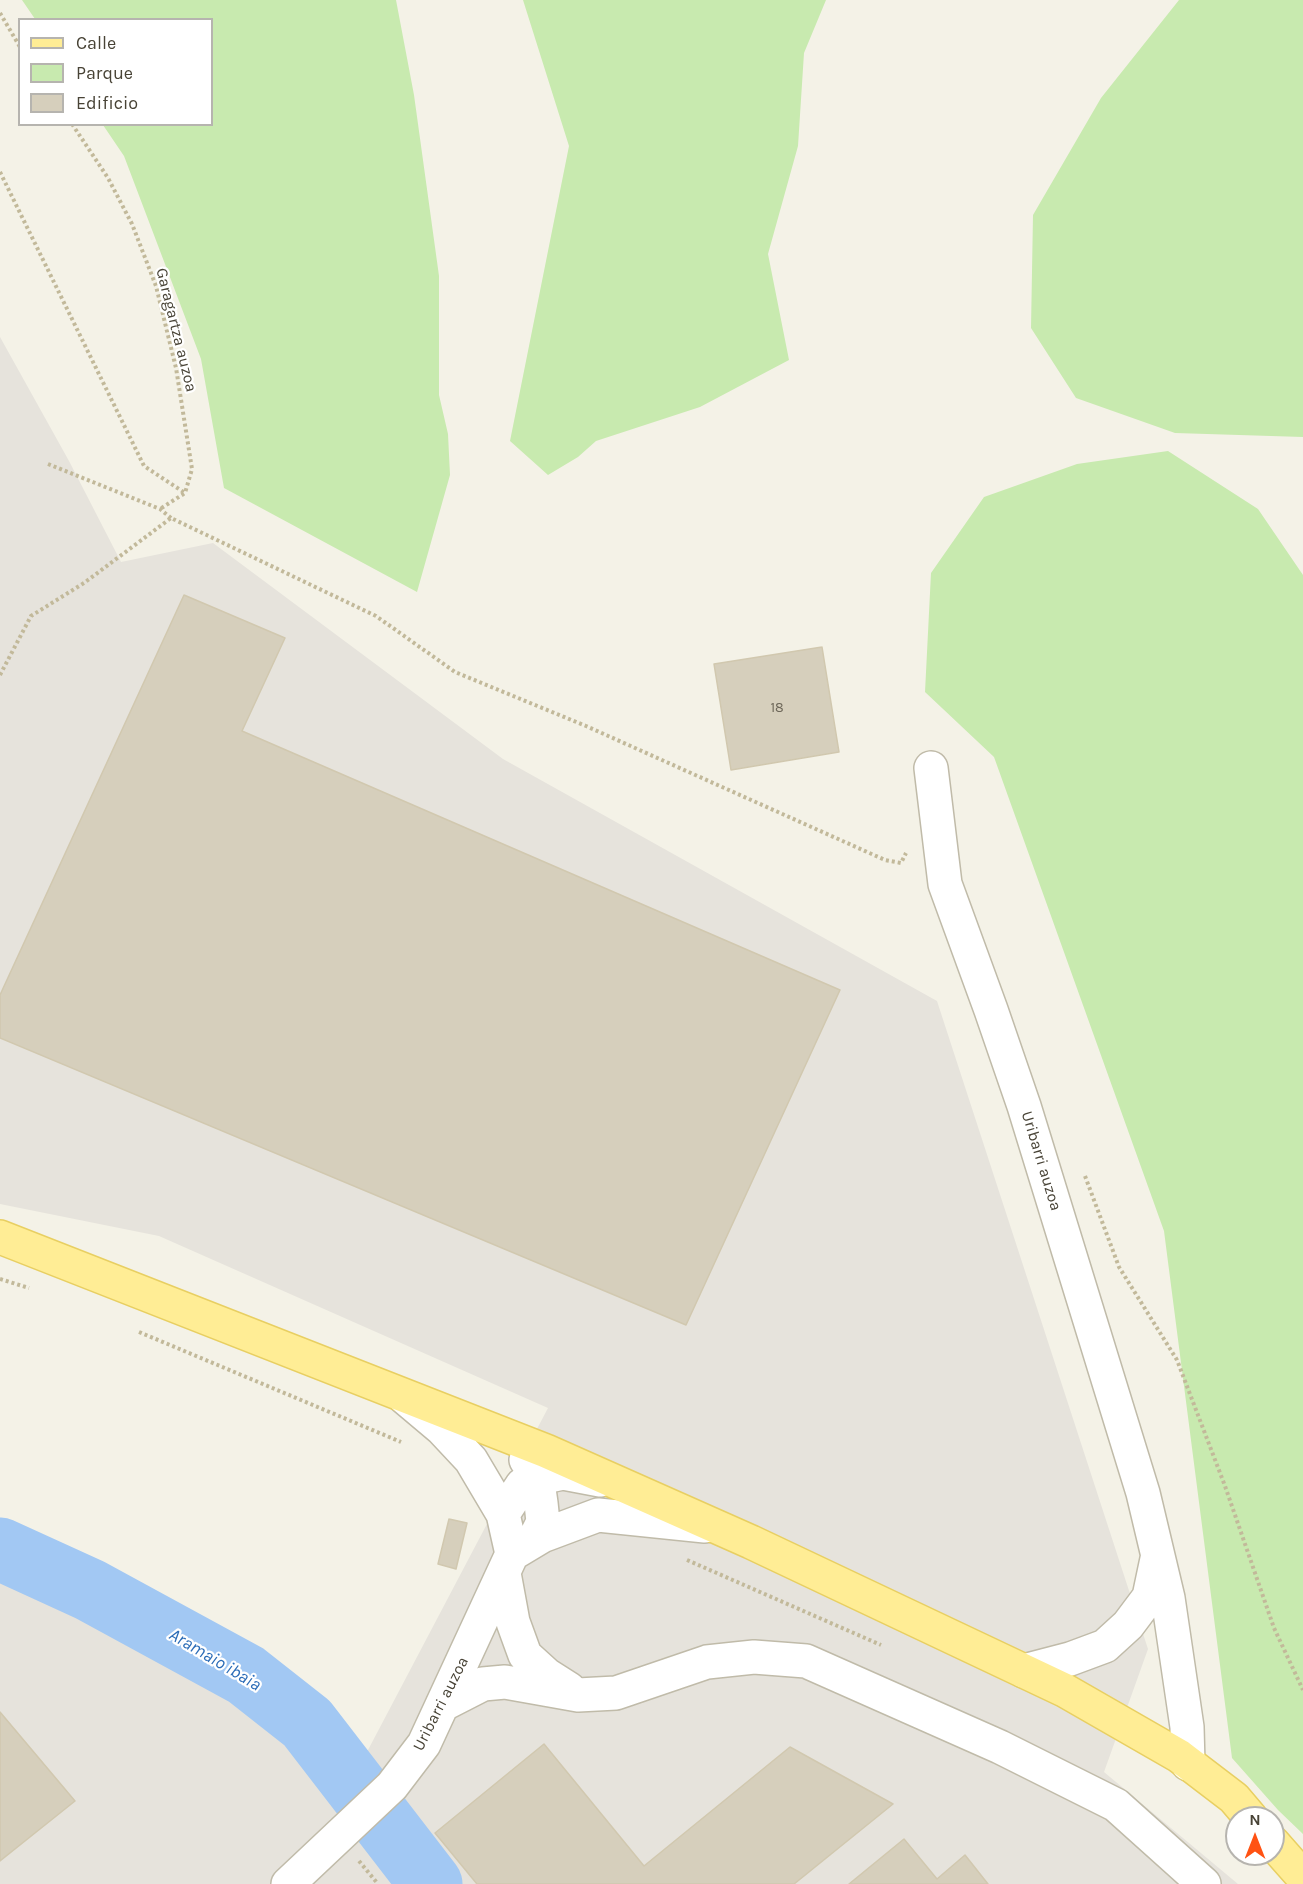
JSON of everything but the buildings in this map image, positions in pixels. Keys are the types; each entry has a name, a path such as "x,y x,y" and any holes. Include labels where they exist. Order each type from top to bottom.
{"main road":[{"path":"0,1237 510,1437 717,1527 1064,1690 1179,1756 1234,1798 1241,1806"},
{"path":"1285,1857 1303,1877"}],"street":[{"name":"Uribarri auzoa","path":"931,768 945,884 992,1010 1046,1174 1143,1493 1168,1598 1188,1727 1188,1764"},
{"path":"402,1395 442,1429 471,1460 503,1514 517,1556 513,1622 525,1655"},
{"name":"Uribarri auzoa","path":"288,1884 392,1786 424,1744 517,1556 543,1522 539,1489 533,1469 510,1437"},
{"path":"503,1514 522,1485 536,1479 563,1473 617,1483"},
{"path":"517,1556 598,1515 717,1527"},
{"path":"1024,1671 1070,1659 1105,1646 1128,1625 1149,1597 1158,1554"},
{"path":"477,1633 505,1641 547,1675 578,1695"},
{"path":"442,1705 483,1684 505,1682 578,1695 616,1693 707,1662 754,1657 806,1661 1000,1747 1116,1805 1204,1884"}],"path":[{"path":"0,13 18,44"},
{"name":"Garagartza auzoa","path":"73,126 108,178 132,224 156,286 176,368 192,469 185,493"},
{"path":"0,172 144,466 185,493 160,509"},
{"path":"48,464 160,509 171,518 376,616 455,672 586,726 885,860 901,863 909,843"},
{"path":"0,675 31,616 84,583 171,518"},
{"path":"1081,1166 1119,1267 1177,1360 1225,1486 1274,1628 1303,1690"}],"shaded area":[{"path":"0,337 69,461 121,562 213,543 503,759 937,1001 1148,1649 1104,1772 1238,1884 0,1884 0,1578 140,1648 358,1769 548,1408 159,1236 0,1204"}],"green space":[{"path":"22,0 396,0 414,95 439,276 439,395 448,434 450,475 417,592 224,488 201,359 124,156 104,126 213,126 213,18 34,18"},
{"path":"523,0 826,0 804,53 798,146 768,254 789,360 700,407 596,441 578,457 548,475 510,441 569,146"},
{"path":"1179,0 1303,0 1303,437 1175,433 1076,398 1031,328 1033,215 1101,98"},
{"path":"1168,451 1258,509 1303,575 1303,1834 1285,1817 1285,1806 1274,1806 1232,1758 1164,1231 994,757 925,692 931,573 984,497 1077,464"}],"waterway":[{"name":"Aramaio ibaia","path":"0,1549 90,1590 246,1675 307,1723 431,1884"}]}
